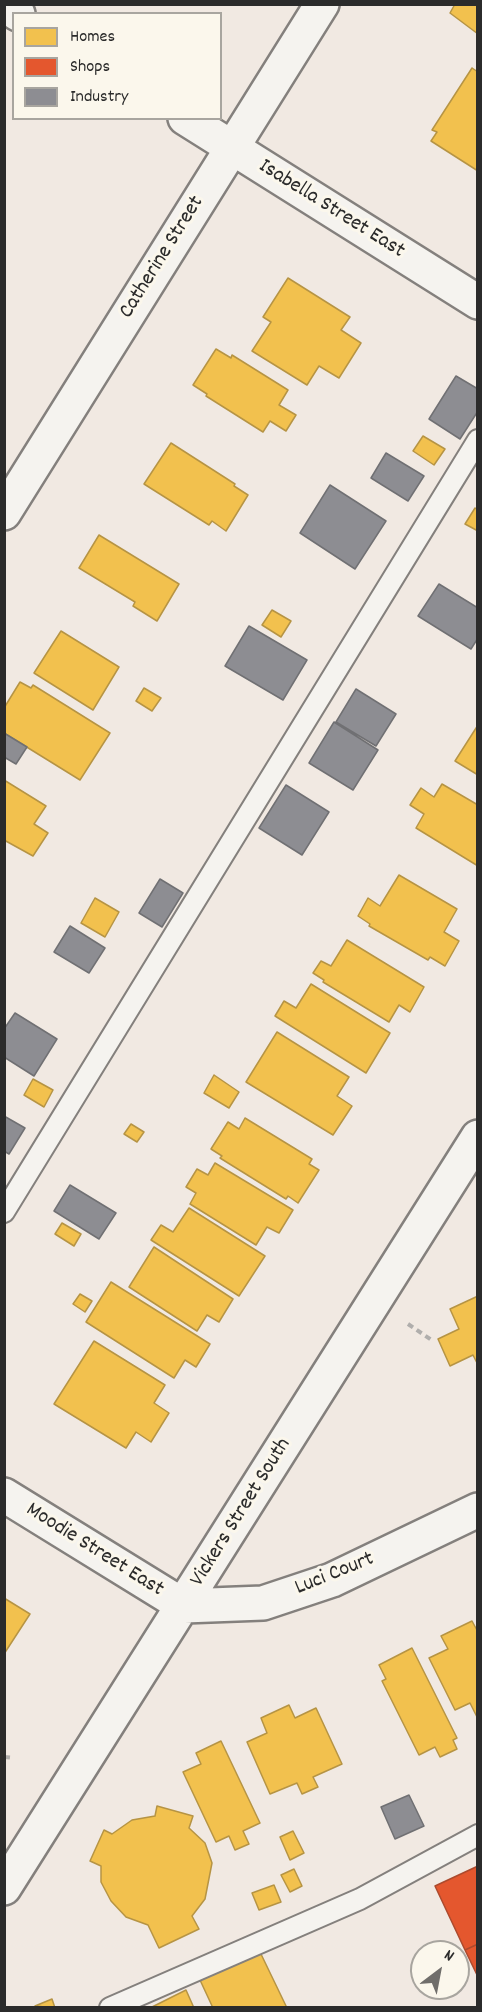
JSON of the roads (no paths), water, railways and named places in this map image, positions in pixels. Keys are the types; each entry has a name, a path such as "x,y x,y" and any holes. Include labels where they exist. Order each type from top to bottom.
{"street":[{"name":"Catherine Street","path":"4,513 322,4"},
{"name":"Isabella Street East","path":"188,120 477,302"},
{"name":"Vickers Street South","path":"4,1888 472,1153"},
{"name":"Moodie Street East","path":"4,1495 184,1606"},
{"name":"Luci Court","path":"184,1606 263,1603 332,1580 477,1510"}],"lane":[{"path":"4,1212 477,440"},
{"path":"110,2007 360,1899 477,1835"}]}
